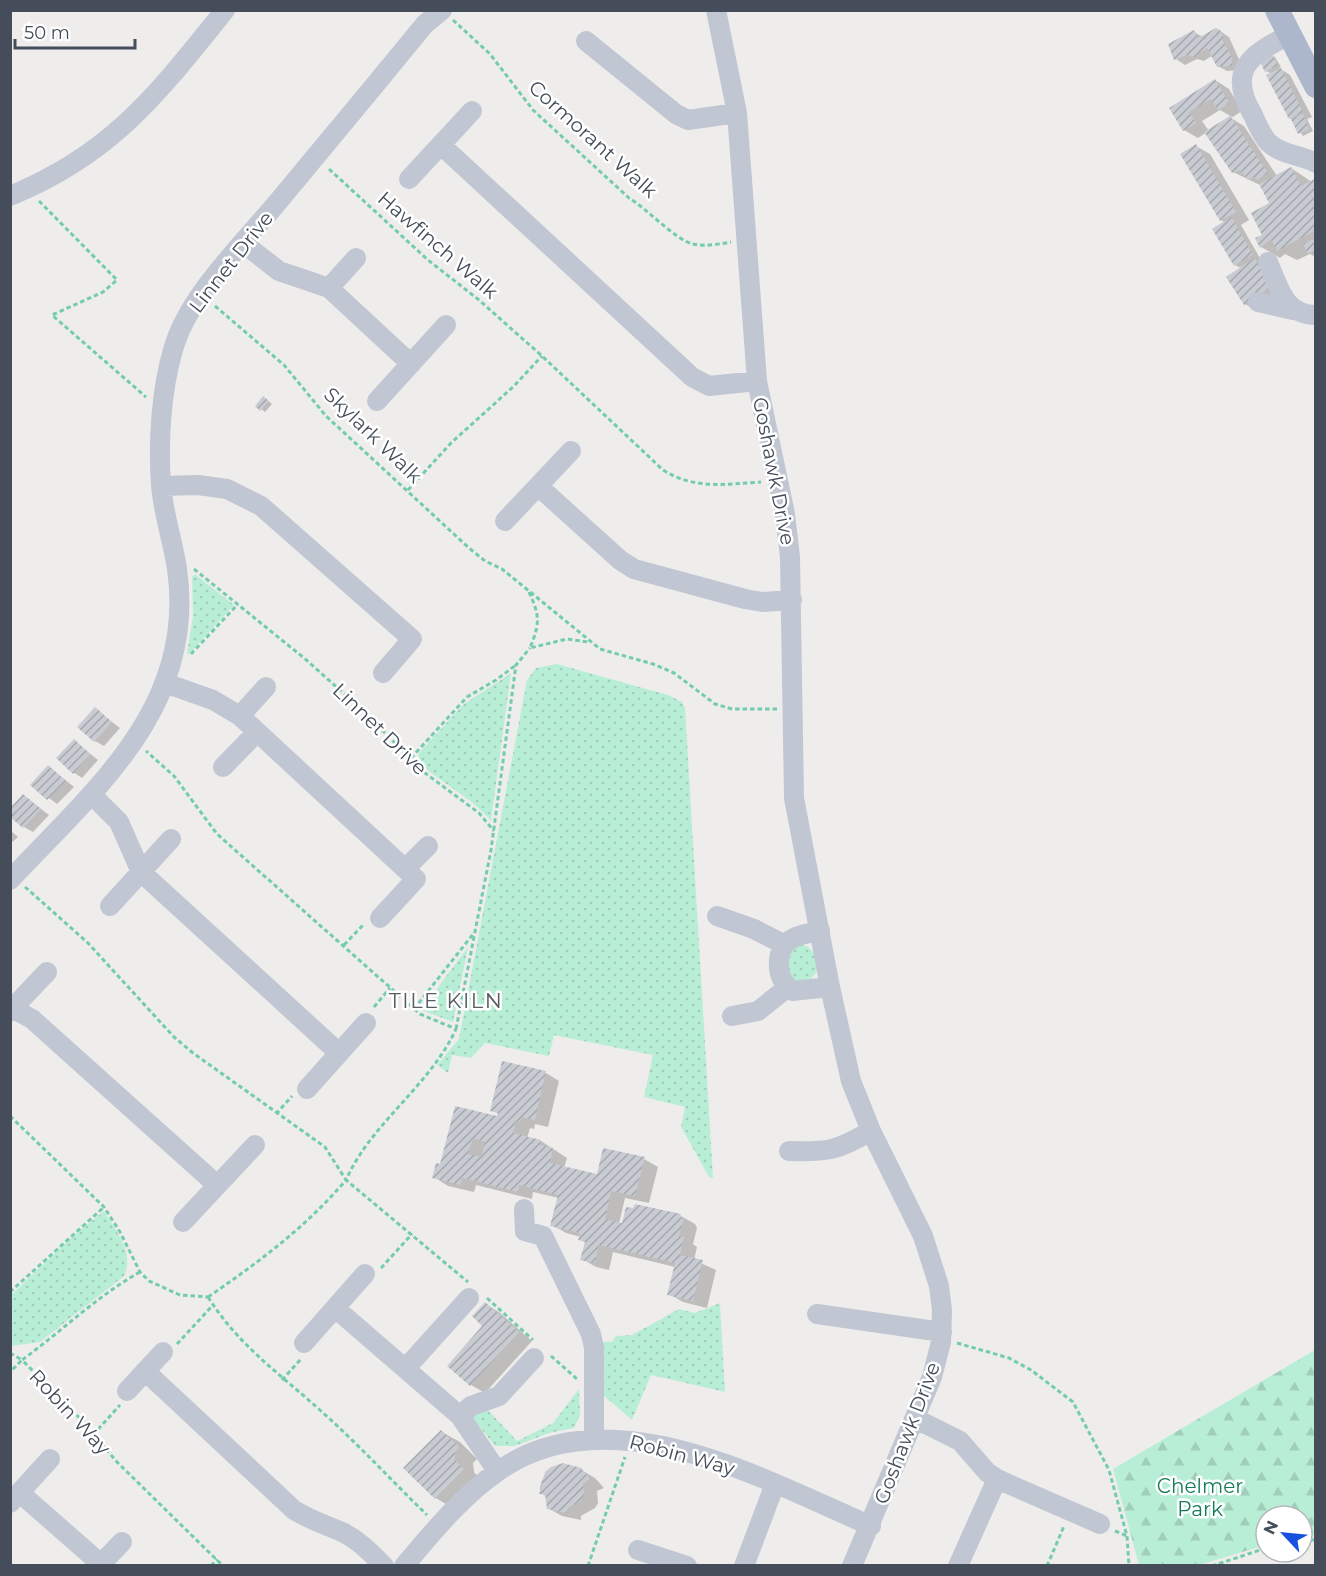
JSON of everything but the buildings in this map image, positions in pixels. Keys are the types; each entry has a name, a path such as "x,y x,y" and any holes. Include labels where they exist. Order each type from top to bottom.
{"main road":[{"path":"1277,10 1289,35 1309,58 1316,86"}],"street":[{"path":"18,193 87,157 132,120 176,72 225,10"},
{"name":"Linnet Drive","path":"10,880 91,794 135,743 165,683 172,657 178,614 177,569 161,486 163,412 173,349 180,328 202,295 243,243 425,24 442,10"},
{"name":"Goshawk Drive","path":"716,10 737,113 757,381 785,514 792,600 794,798 830,987 851,1081 871,1131 932,1260 939,1286 941,1337 932,1377 871,1526 852,1566"},
{"path":"1289,35 1250,58 1244,66 1245,103 1268,142 1281,151 1316,164"},
{"path":"586,41 676,114 688,120 737,113"},
{"path":"409,179 472,111"},
{"path":"441,145 692,377 709,386 734,386 757,381"},
{"path":"243,243 279,271 328,288 411,364"},
{"path":"328,288 356,258"},
{"path":"1268,262 1282,293 1293,310"},
{"path":"1258,302 1305,315 1316,315"},
{"path":"377,401 446,325"},
{"path":"505,521 571,451"},
{"path":"161,486 198,485 227,489 261,506 412,639 383,673"},
{"path":"538,486 620,560 634,569 745,599 762,602 792,600"},
{"path":"165,683 213,700 240,716 416,879 380,918"},
{"path":"240,716 266,687"},
{"path":"223,767 257,732"},
{"path":"91,794 119,822 141,872 339,1053"},
{"path":"110,906 171,840"},
{"path":"405,868 428,846"},
{"path":"717,916 754,929 783,945"},
{"path":"820,931 797,935 783,945 778,956 779,973 792,991 830,987"},
{"path":"47,972 11,1009 32,1019 217,1185"},
{"path":"732,1016 758,1011 788,987"},
{"path":"307,1089 366,1023"},
{"path":"789,1151 827,1152 844,1147 871,1131"},
{"path":"183,1222 255,1145"},
{"path":"524,1209 525,1231 543,1236 591,1334 596,1363 594,1439"},
{"path":"304,1343 365,1274"},
{"path":"406,1368 469,1298"},
{"path":"335,1308 406,1368 437,1406 460,1416 497,1471"},
{"path":"817,1314 941,1337"},
{"path":"127,1391 163,1352"},
{"path":"460,1416 471,1406 499,1396 534,1358"},
{"path":"145,1371 294,1510 315,1523 342,1532 360,1543 384,1566"},
{"path":"916,1419 960,1441 987,1472 997,1479 1100,1524"},
{"name":"Robin Way","path":"404,1566 439,1526 497,1471 528,1453 560,1443 594,1439 629,1441 694,1455 775,1484 871,1526"},
{"path":"50,1459 15,1498 101,1564 122,1542"},
{"path":"958,1566 997,1479"},
{"path":"744,1566 775,1484"},
{"path":"638,1550 687,1566"}],"path":[{"name":"Cormorant Walk","path":"442,10 490,54 533,110 629,198 646,208 684,241 708,245 747,240"},
{"name":"Hawfinch Walk","path":"316,156 428,260 479,300 542,356 663,470 677,479 693,484 778,481"},
{"path":"18,193 117,280 103,292 52,315 163,412"},
{"name":"Skylark Walk","path":"202,295 284,365 326,416 469,548 528,591 590,643"},
{"path":"408,490 451,443 513,387 542,356"},
{"name":"Linnet Drive","path":"177,569 193,568 238,604 360,708 436,783 479,813 494,831"},
{"path":"411,758 467,697 516,665 530,648 537,631 538,614 528,591"},
{"path":"172,657 186,660 238,604"},
{"name":"Skylark Walk","path":"530,648 567,639 590,643 616,655 652,664 674,673 715,704 751,710 794,709"},
{"path":"456,1029 494,831 516,665"},
{"path":"344,945 366,922 380,918"},
{"path":"414,1009 476,931"},
{"path":"366,1023 374,1006 390,988"},
{"path":"276,1114 292,1096 307,1089"},
{"path":"10,1116 104,1207 120,1232 140,1272 169,1292 180,1296 208,1296 296,1231 320,1210 346,1180"},
{"path":"10,1292 104,1207"},
{"path":"365,1274 376,1272 412,1234"},
{"name":"Robin Way","path":"140,1272 109,1290 57,1335 22,1360 117,1462 223,1566"},
{"path":"208,1296 224,1323 282,1380 321,1411 439,1526"},
{"path":"163,1352 171,1350 213,1305"},
{"path":"941,1337 1009,1358 1031,1370 1073,1402 1109,1470 1127,1536 1129,1566"},
{"path":"282,1380 303,1355 304,1343"},
{"path":"10,1353 22,1360 10,1372"},
{"path":"93,1435 127,1398 127,1391"},
{"path":"588,1566 629,1441"},
{"path":"1047,1566 1070,1512"},
{"path":"1212,1566 1254,1552"},
{"path":"211,1566 217,1559"}],"green space":[{"path":"195,574 234,605 187,654 193,616 192,577"},
{"path":"557,664 668,695 682,702 685,708 713,1178 709,1177 681,1127 685,1107 644,1097 653,1055 554,1035 549,1056 485,1043 471,1058 452,1055 448,1073 437,1065 459,1039 527,680 536,668"},
{"path":"511,673 491,821 483,812 418,762 419,753 464,704"},
{"path":"801,944 807,946 817,956 817,971 808,983 796,985 785,967 786,955"},
{"path":"468,947 453,1022 421,1010"},
{"path":"104,1211 119,1234 126,1251 127,1267 124,1276 40,1342 11,1346 11,1295 70,1239"},
{"path":"720,1303 725,1392 651,1375 632,1420 603,1395 602,1342 612,1342 616,1336 632,1335 679,1309 695,1313"},
{"name":"Chelmer Park","path":"1315,1350 1315,1535 1314,1504 1254,1504 1254,1549 1199,1565 1139,1565 1113,1469"},
{"path":"579,1389 580,1415 574,1428 549,1433 515,1446 495,1446 470,1415 485,1407 517,1441 553,1423"}],"district":[{"name":"TILE KILN","path":"446,1001"}]}
